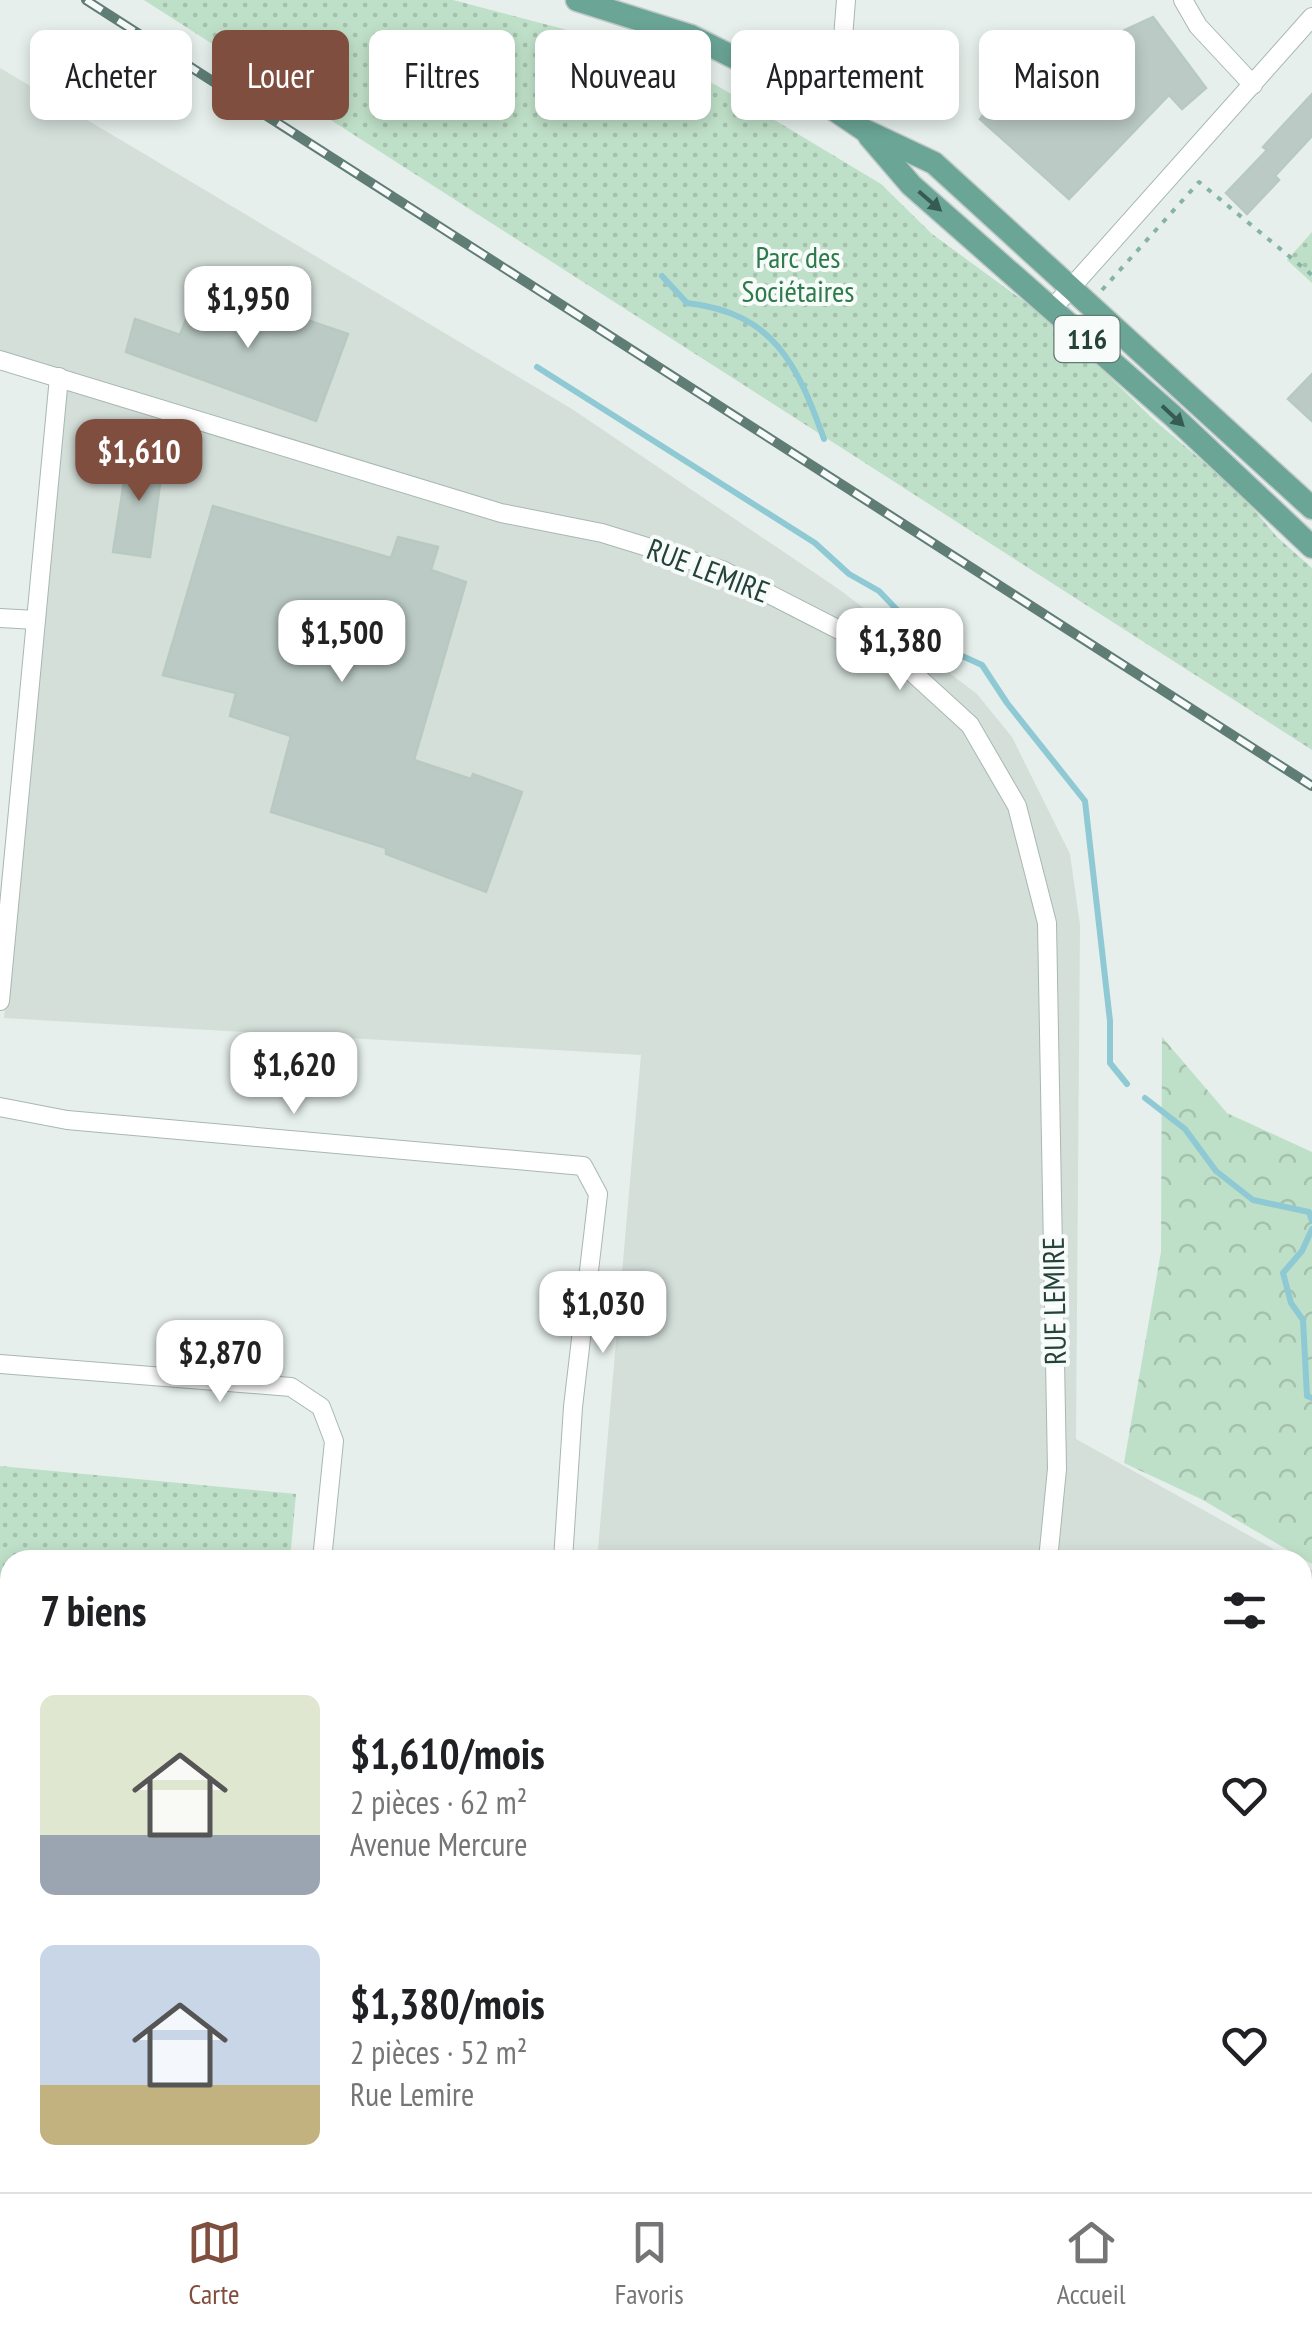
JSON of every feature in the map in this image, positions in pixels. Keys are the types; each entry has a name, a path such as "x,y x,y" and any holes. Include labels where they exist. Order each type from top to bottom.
{"main road":[{"name":"116","path":"589,2 691,36 731,56"},
{"name":"116","path":"849,120 934,163 1312,508"},
{"name":"116","path":"864,130 911,185 1172,415 1312,547"}],"street":[{"path":"844,30 846,0"},
{"path":"1184,0 1198,26 1253,85"},
{"path":"1052,308 1312,18"},
{"name":"RUE LEMIRE","path":"0,360 501,513 602,533 722,570 900,661 970,725 1017,806 1047,923 1058,1469 1049,1550"},
{"path":"0,1001 58,377"},
{"path":"0,618 36,620"},
{"path":"0,1107 67,1120 582,1166 598,1194 573,1407 564,1550"},
{"path":"0,1364 291,1388 321,1407 334,1441 323,1550"}],"path":[{"path":"1098,295 1199,182 1312,276"}],"shaded area":[{"path":"0,68 30,86 30,120 87,120 572,409 840,590 977,694 1012,737 1070,854 1080,925 1076,1439 1275,1550 598,1550 641,1055 4,1018 63,386 0,366"}],"green space":[{"name":"Parc des Sociétaires","path":"144,0 453,0 567,30 535,30 535,120 711,120 711,83 731,94 731,120 774,120 881,184 932,234 1055,324 1154,420 1240,493 1277,537 1312,568 1312,750 331,120 349,120 349,30 212,30 212,44"},
{"path":"1312,232 1312,283 1287,260"},
{"path":"1162,1037 1227,1113 1312,1152 1312,1550 1288,1550 1201,1499 1124,1463 1161,1252"},
{"path":"0,1466 296,1494 291,1550 0,1550"}],"building":[{"path":"1153,17 1206,88 1182,109 1169,95 1069,199 981,120 1135,120 1135,30 1125,30"},
{"path":"1312,94 1312,136 1247,214 1226,193"},
{"path":"200,283 348,334 316,421 126,352 135,319 180,335"},
{"path":"1312,374 1312,421 1288,399"},
{"path":"129,450 164,455 150,557 113,552"},
{"path":"213,506 391,558 398,537 438,547 431,570 466,582 414,760 471,779 473,774 522,792 486,892 386,854 386,848 271,812 291,736 230,716 236,693 163,675"}],"waterway":[{"path":"662,276 687,303 741,318 778,347 792,366 824,439"},
{"path":"537,367 815,543 849,574 879,591 925,639 982,665 1007,703 1085,801 1110,1021 1110,1063 1127,1084"},
{"path":"1145,1098 1185,1129 1216,1171 1253,1200 1309,1212 1312,1221"},
{"path":"1312,1229 1302,1251 1283,1273 1291,1303 1303,1320 1307,1396 1312,1398"}],"railway":[{"path":"86,0 1312,786"}]}
